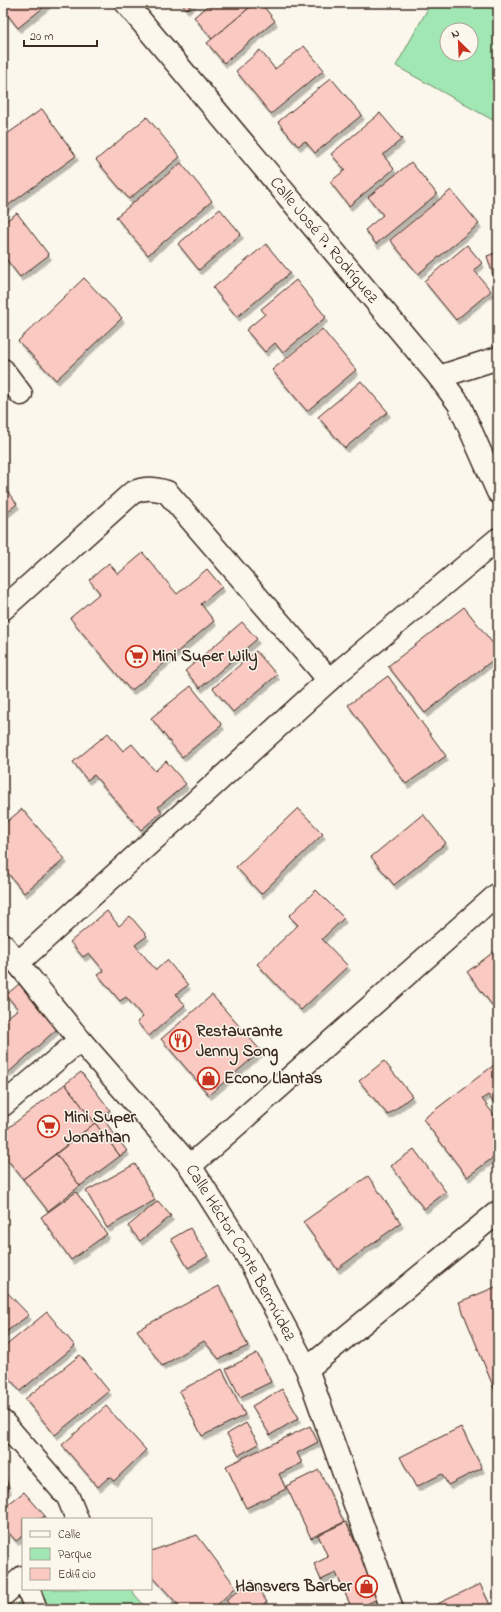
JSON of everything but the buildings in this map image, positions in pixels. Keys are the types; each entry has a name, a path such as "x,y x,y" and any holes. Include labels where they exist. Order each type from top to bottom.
{"street":[{"name":"Calle José P. Rodríguez","path":"126,3 439,377 459,404 498,492"},
{"path":"439,377 498,358"},
{"path":"3,370 21,394"},
{"path":"3,609 132,493 149,488 158,489 167,492 329,680"},
{"path":"18,963 329,680 498,539"},
{"path":"190,1166 498,894"},
{"name":"Calle Héctor Conte Bermúdez","path":"3,946 80,1040 190,1166 247,1256 307,1369 392,1609"},
{"path":"3,1105 80,1040"},
{"path":"307,1369 498,1212"},
{"path":"3,1422 68,1497 77,1518"},
{"path":"3,1595 22,1578"},
{"path":"28,1590 36,1609"}],"green space":[{"path":"431,3 498,3 498,123 396,66"},
{"path":"29,1590 131,1590 147,1609 13,1609"}],"place":[{"name":"Mini Super Wily","path":"137,656"},
{"name":"Restaurante Jenny Song","path":"181,1041"},
{"name":"Econo Llantas","path":"208,1078"},
{"name":"Mini Super Jonathan","path":"49,1127"},
{"name":"Hansvers Barber","path":"367,1586"}]}
